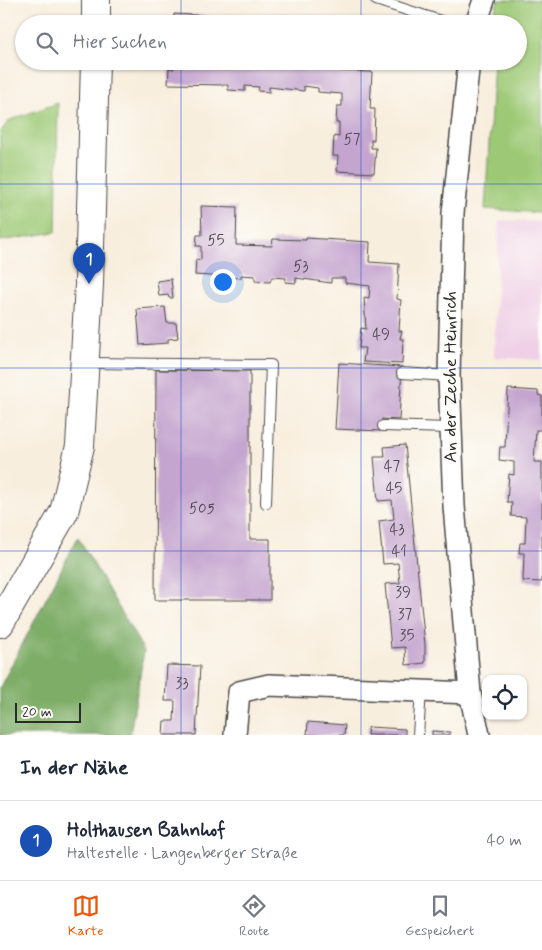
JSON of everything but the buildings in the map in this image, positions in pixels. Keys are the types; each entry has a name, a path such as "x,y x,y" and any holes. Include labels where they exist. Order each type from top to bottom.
{"main road":[{"path":"96,0 96,15"},
{"path":"0,623 64,512 80,446 85,363 95,70"}],"street":[{"path":"479,15 484,0"},
{"name":"An der Zeche Heinrich","path":"468,70 453,213 449,428 470,693 479,735"},
{"path":"235,735 239,692 269,685 470,693"}],"lane":[{"path":"376,0 397,3 427,15"},
{"path":"85,363 271,365 266,503"},
{"path":"402,373 449,376"},
{"path":"383,426 449,428"},
{"path":"418,735 420,691"}],"shaded area":[{"path":"499,220 542,222 542,360 494,357"}],"green space":[{"path":"498,0 542,0 542,213 485,209 493,70 527,70 527,15 494,15"},
{"path":"58,103 56,232 0,241 0,132 10,120"},
{"path":"78,537 144,651 130,735 0,735 0,687"}],"place":[{"name":"Holthausen Bahnhof","path":"89,284"}]}
